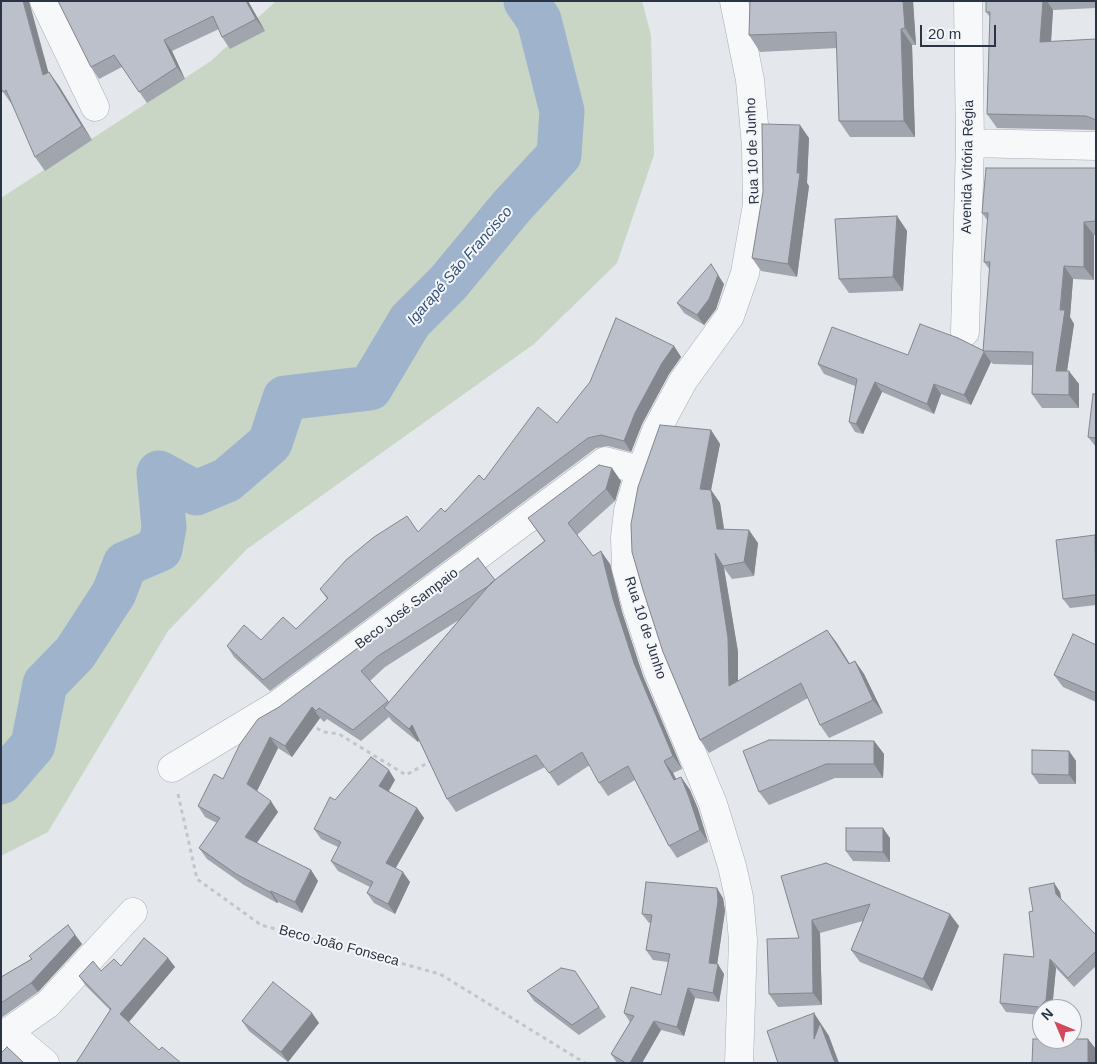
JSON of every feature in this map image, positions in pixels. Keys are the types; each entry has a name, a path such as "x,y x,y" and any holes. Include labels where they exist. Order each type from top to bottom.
{"street":[{"path":"44,1 95,107"},
{"name":"Rua 10 de Junho","path":"734,1 750,80 756,146 757,205 745,273 730,316 669,404 640,470 628,511 625,537 626,568 637,608 658,671 713,804 732,866 739,897 742,940 739,1063"},
{"name":"Avenida Vitória Régia","path":"965,332 970,143 968,1"},
{"path":"970,143 1096,146"},
{"name":"Beco José Sampaio","path":"172,768 277,705 606,461 640,470"},
{"path":"45,1063 5,1036 48,1004 133,912"}],"path":[{"path":"277,705 323,732 339,734 406,775 437,758"},
{"name":"Beco João Fonseca","path":"172,768 197,879 261,925 440,974 585,1063"}],"green space":[{"path":"276,1 642,1 651,35 654,155 617,263 534,344 247,549 168,631 48,832 1,856 1,198 211,61"}],"building":[{"path":"1,1 23,1 43,75 49,72 82,126 35,157 6,90 3,92 1,88"},
{"path":"58,1 246,1 256,19 222,37 213,16 164,40 177,67 139,92 114,55 91,67"},
{"path":"750,1 903,1 905,28 901,29 904,121 839,121 836,32 749,35"},
{"path":"986,1 1043,1 1040,42 1096,39 1096,120 1086,116 987,114 990,12 986,12"},
{"path":"762,124 800,125 797,173 800,173 788,264 752,258 763,192"},
{"path":"986,168 1096,168 1096,221 1084,222 1084,267 1064,266 1060,310 1065,310 1056,371 1069,371 1069,395 1032,394 1033,352 983,351 990,262 984,262 988,213 982,213"},
{"path":"897,216 893,277 839,279 835,219"},
{"path":"711,264 718,275 709,299 697,315 677,303"},
{"path":"616,318 674,346 662,363 635,413 624,441 601,435 588,438 263,680 227,646 244,625 261,640 283,617 296,629 328,598 320,589 346,560 374,537 407,516 418,532 441,508 445,512 479,475 484,480 538,407 557,423 590,382"},
{"path":"920,324 958,338 984,351 964,395 934,384 927,404 875,382 856,424 849,422 857,379 818,364 832,327 908,355"},
{"path":"1093,394 1096,394 1096,438 1088,437"},
{"path":"660,425 711,430 700,489 711,490 717,529 749,530 744,562 723,566 715,553 728,638 729,686 827,630 849,664 855,661 873,700 820,725 801,683 700,740 663,652 632,552 631,524 638,487"},
{"path":"599,465 612,468 606,489 568,523 593,556 601,551 613,599 634,663 673,756 664,761 674,780 681,777 700,830 669,846 628,766 599,783 582,752 549,773 536,755 447,799 412,725 409,729 384,708 491,583 545,541 528,518"},
{"path":"1095,535 1096,595 1063,599 1056,540"},
{"path":"478,558 495,580 490,585 378,656 361,671 388,701 353,730 319,708 316,711 312,707 285,746 270,737 247,784 271,801 245,837 311,870 295,902 270,892 236,874 199,848 220,818 198,806 214,774 223,779 240,744 258,719 279,707"},
{"path":"1073,634 1096,645 1096,693 1054,675"},
{"path":"769,740 874,741 874,764 826,764 759,792 743,751"},
{"path":"1032,750 1069,751 1069,775 1032,774"},
{"path":"371,757 389,770 379,786 417,808 386,863 403,872 388,904 367,893 373,882 331,861 341,842 314,829 330,797 335,800"},
{"path":"846,828 883,828 883,852 846,851"},
{"path":"826,863 950,914 923,979 851,950 870,904 812,920 813,993 769,994 767,939 799,938 781,876"},
{"path":"646,882 717,888 718,901 709,963 718,964 713,993 688,988 677,1027 654,1021 630,1063 626,1063 611,1054 634,1016 624,1013 631,987 661,995 670,954 646,950 652,915 642,914"},
{"path":"1054,883 1056,894 1096,935 1096,951 1068,978 1050,959 1046,999 1032,999 1032,1006 1000,1003 1004,954 1034,957 1029,912 1033,911 1029,888"},
{"path":"68,925 75,935 31,983 1,1003 1,977 32,959 29,956"},
{"path":"144,938 168,958 120,1014 159,1050 162,1047 181,1063 76,1063 111,1009 79,976 93,961 101,971 114,959 121,966"},
{"path":"561,968 575,971 599,1007 572,1025 527,991"},
{"path":"273,982 312,1013 281,1052 242,1021"},
{"path":"814,1013 814,1039 820,1023 835,1063 778,1063 767,1031"},
{"path":"1082,1039 1088,1039 1088,1063 1032,1063 1033,1049 1082,1049"},
{"path":"7,1047 24,1063 1,1063 1,1053"}],"waterway":[{"name":"Igarapé São Francisco","path":"1,782 33,745 45,684 75,653 114,593 125,564 160,549 164,527 159,473 196,493 227,480 270,443 285,398 370,388 410,321 448,283 512,206 559,155 562,111 539,20 526,1"}]}
